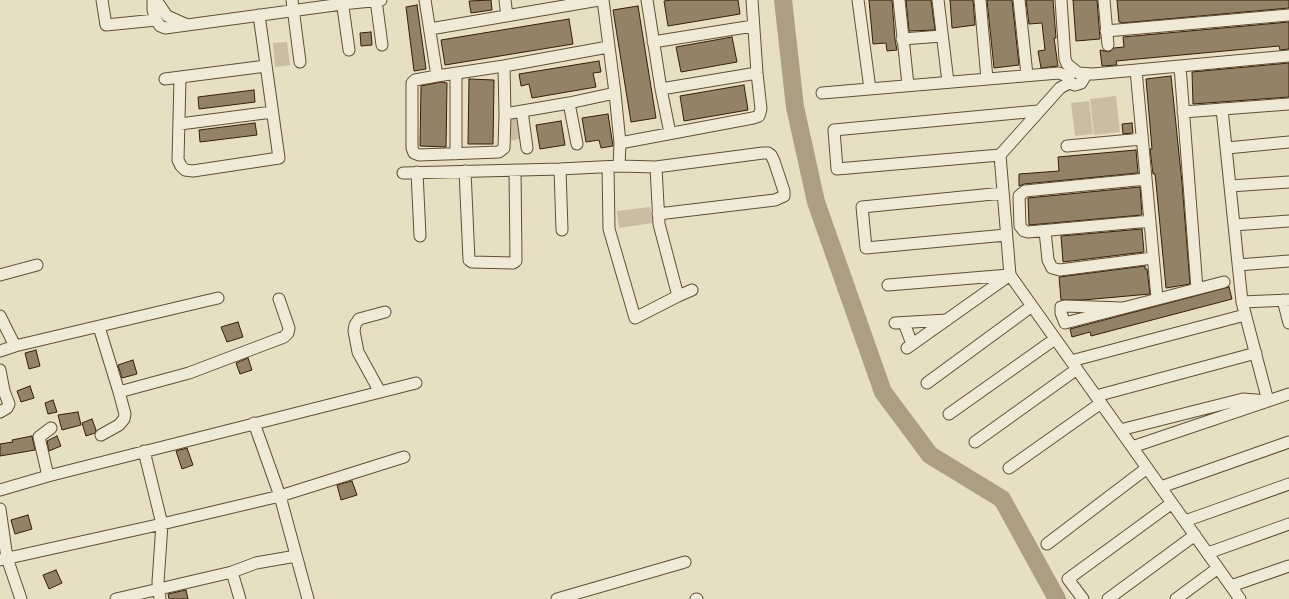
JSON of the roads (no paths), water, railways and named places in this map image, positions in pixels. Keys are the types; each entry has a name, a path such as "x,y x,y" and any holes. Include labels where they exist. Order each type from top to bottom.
{"street":[{"path":"102,0 106,25 156,20"},
{"path":"152,0 156,20 160,26 165,28 259,15 292,6 378,0 382,45"},
{"path":"156,0 167,16 186,25"},
{"path":"425,0 438,76"},
{"path":"505,0 507,16"},
{"path":"430,29 507,16 552,4 599,0"},
{"path":"602,0 615,93 620,143 619,166"},
{"path":"647,0 661,89 670,133"},
{"path":"620,143 759,116 761,109 752,0"},
{"path":"858,0 870,89"},
{"path":"899,0 908,86"},
{"path":"938,0 948,82"},
{"path":"980,0 987,79"},
{"path":"1019,0 1027,76"},
{"path":"1060,0 1065,59 1070,76"},
{"path":"1104,0 1108,45"},
{"path":"342,2 349,50"},
{"path":"292,6 300,62"},
{"path":"180,78 178,160 180,166 185,170 193,171 279,158 259,15"},
{"path":"1106,31 1289,15"},
{"path":"653,42 753,26"},
{"path":"902,39 942,36"},
{"path":"504,66 504,148 499,152 419,155 414,153 412,148 412,83 415,80 504,66 608,47"},
{"path":"1038,111 834,130 837,169 1000,155 1070,76 1078,73 1086,75 1289,56"},
{"path":"165,79 266,66"},
{"path":"1180,66 1196,288"},
{"path":"1136,70 1157,298"},
{"path":"661,89 757,73"},
{"path":"822,93 1059,73 1070,76"},
{"path":"456,74 456,154"},
{"path":"505,114 615,93"},
{"path":"569,103 577,144"},
{"path":"1183,112 1289,104"},
{"path":"1222,109 1242,302 1268,401"},
{"path":"522,110 527,148"},
{"path":"180,124 272,112"},
{"path":"1067,146 1142,139"},
{"path":"1227,148 1289,142"},
{"path":"403,173 619,166 656,167 763,153 771,155 784,191 784,196 775,200 658,214"},
{"path":"1000,155 1010,275 1240,599"},
{"path":"608,167 609,229 635,318 692,290"},
{"path":"656,167 659,224 678,296"},
{"path":"560,169 562,230"},
{"path":"465,171 468,260 472,262 513,263 516,261 515,170"},
{"path":"418,172 420,236"},
{"path":"1146,178 1022,192 1019,196 1020,226 1024,231 1028,232 1150,221"},
{"path":"1230,186 1289,182"},
{"path":"1003,193 862,207 866,248 1006,235"},
{"path":"1234,225 1289,221"},
{"path":"1045,231 1048,260 1052,268 1060,270 1153,258"},
{"path":"1238,265 1289,261"},
{"path":"0,275 37,265"},
{"path":"888,285 1010,275"},
{"path":"947,320 900,323 909,346 947,320 1010,275"},
{"path":"1122,308 1224,282"},
{"path":"0,351 15,346 218,298"},
{"path":"119,392 188,373 284,337 288,334 289,328 279,299"},
{"path":"1242,302 1286,300 1289,323"},
{"path":"927,383 1032,306"},
{"path":"380,392 358,352 354,330 355,324 359,319 386,312"},
{"path":"975,442 1074,365 1246,315"},
{"path":"0,316 15,346"},
{"path":"99,327 125,414 124,419 119,425 101,435"},
{"path":"949,414 1055,338"},
{"path":"1009,468 1098,399 1256,353"},
{"path":"0,370 8,404 7,408 0,412"},
{"path":"0,490 144,451 416,382"},
{"path":"1132,447 1289,394"},
{"path":"1120,430 1243,399 1268,401"},
{"path":"254,423 280,496 308,599"},
{"path":"48,476 39,437 51,428"},
{"path":"1161,487 1289,442"},
{"path":"144,451 162,524 159,594"},
{"path":"4,559 280,496 404,457"},
{"path":"1047,544 1147,468"},
{"path":"1185,521 1289,484"},
{"path":"1083,599 1068,579 1172,503"},
{"path":"0,509 4,559 21,599"},
{"path":"1208,553 1289,524"},
{"path":"1108,599 1195,535"},
{"path":"116,599 159,594 232,572 256,563 296,556"},
{"path":"557,599 685,562"},
{"path":"1231,586 1289,566"},
{"path":"1176,599 1218,568"},
{"path":"232,572 240,599"}],"waterway":[{"path":"783,0 795,107 816,202 883,392 930,455 1002,499 1057,599"}]}
